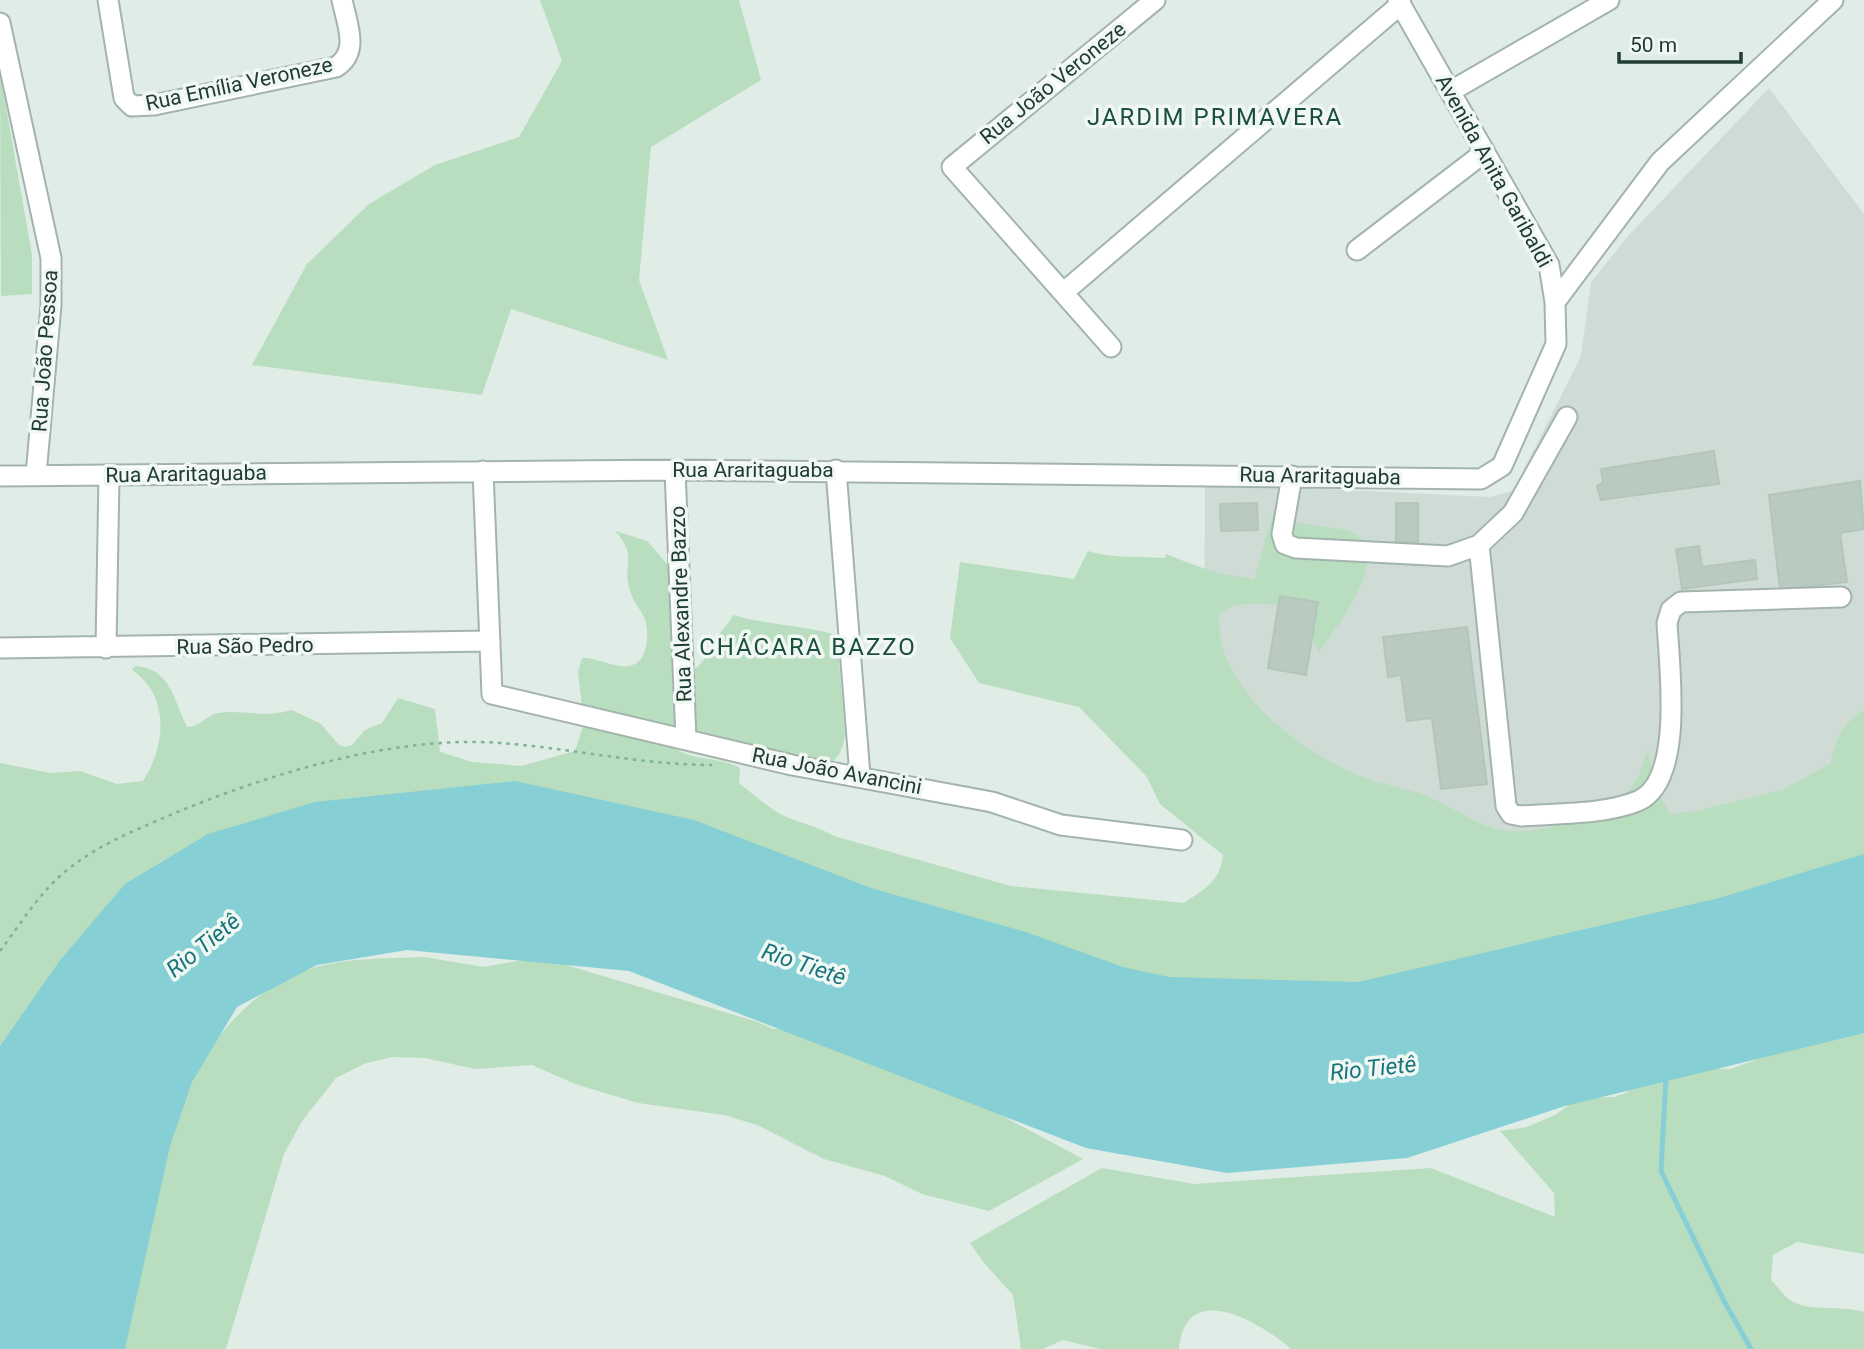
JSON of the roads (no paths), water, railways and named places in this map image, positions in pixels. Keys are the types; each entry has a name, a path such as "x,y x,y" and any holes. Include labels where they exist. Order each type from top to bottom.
{"street":[{"name":"Rua Emília Veroneze","path":"108,0 124,98 132,106 154,105 335,67 345,61 351,45 342,0"},
{"name":"Rua João Veroneze","path":"1064,292 951,167 1155,0"},
{"path":"1451,91 1609,0"},
{"path":"1555,302 1660,162 1832,0"},
{"path":"1111,347 1064,292 1400,2"},
{"name":"Avenida Anita Garibaldi","path":"1400,2 1549,265 1555,302 1556,344 1502,466"},
{"name":"Rua João Pessoa","path":"0,23 51,258 51,304 36,475"},
{"path":"1357,250 1485,152"},
{"path":"1292,476 1282,534 1285,544 1296,548 1448,556 1479,545 1513,513 1567,417"},
{"name":"Rua Araritaguaba","path":"0,475 836,470 1481,479 1502,466"},
{"name":"Rua Alexandre Bazzo","path":"675,470 686,739"},
{"path":"836,470 860,776"},
{"path":"483,471 490,641"},
{"path":"106,648 109,475"},
{"path":"1479,545 1506,806 1511,814 1521,816 1614,808 1641,800 1656,784 1672,730 1667,623 1671,610 1681,602 1841,597"},
{"name":"Rua João Avancini","path":"490,641 492,694 792,765 992,802 1061,825 1182,840"},
{"name":"Rua São Pedro","path":"1,648 490,641"}],"water":[{"name":"Rio Tietê","path":"515,781 694,820 871,888 1026,932 1123,967 1169,977 1358,982 1719,898 1864,854 1864,1033 1565,1106 1407,1158 1227,1173 1086,1148 629,971 407,950 317,965 237,1007 192,1082 170,1146 125,1349 0,1349 0,1046 61,959 125,884 208,834 315,802"}],"waterway":[{"path":"1666,1076 1661,1171 1724,1301 1751,1349"}],"district":[{"name":"JARDIM PRIMAVERA","path":"1215,117"},
{"name":"CHÁCARA BAZZO","path":"808,647"}]}
